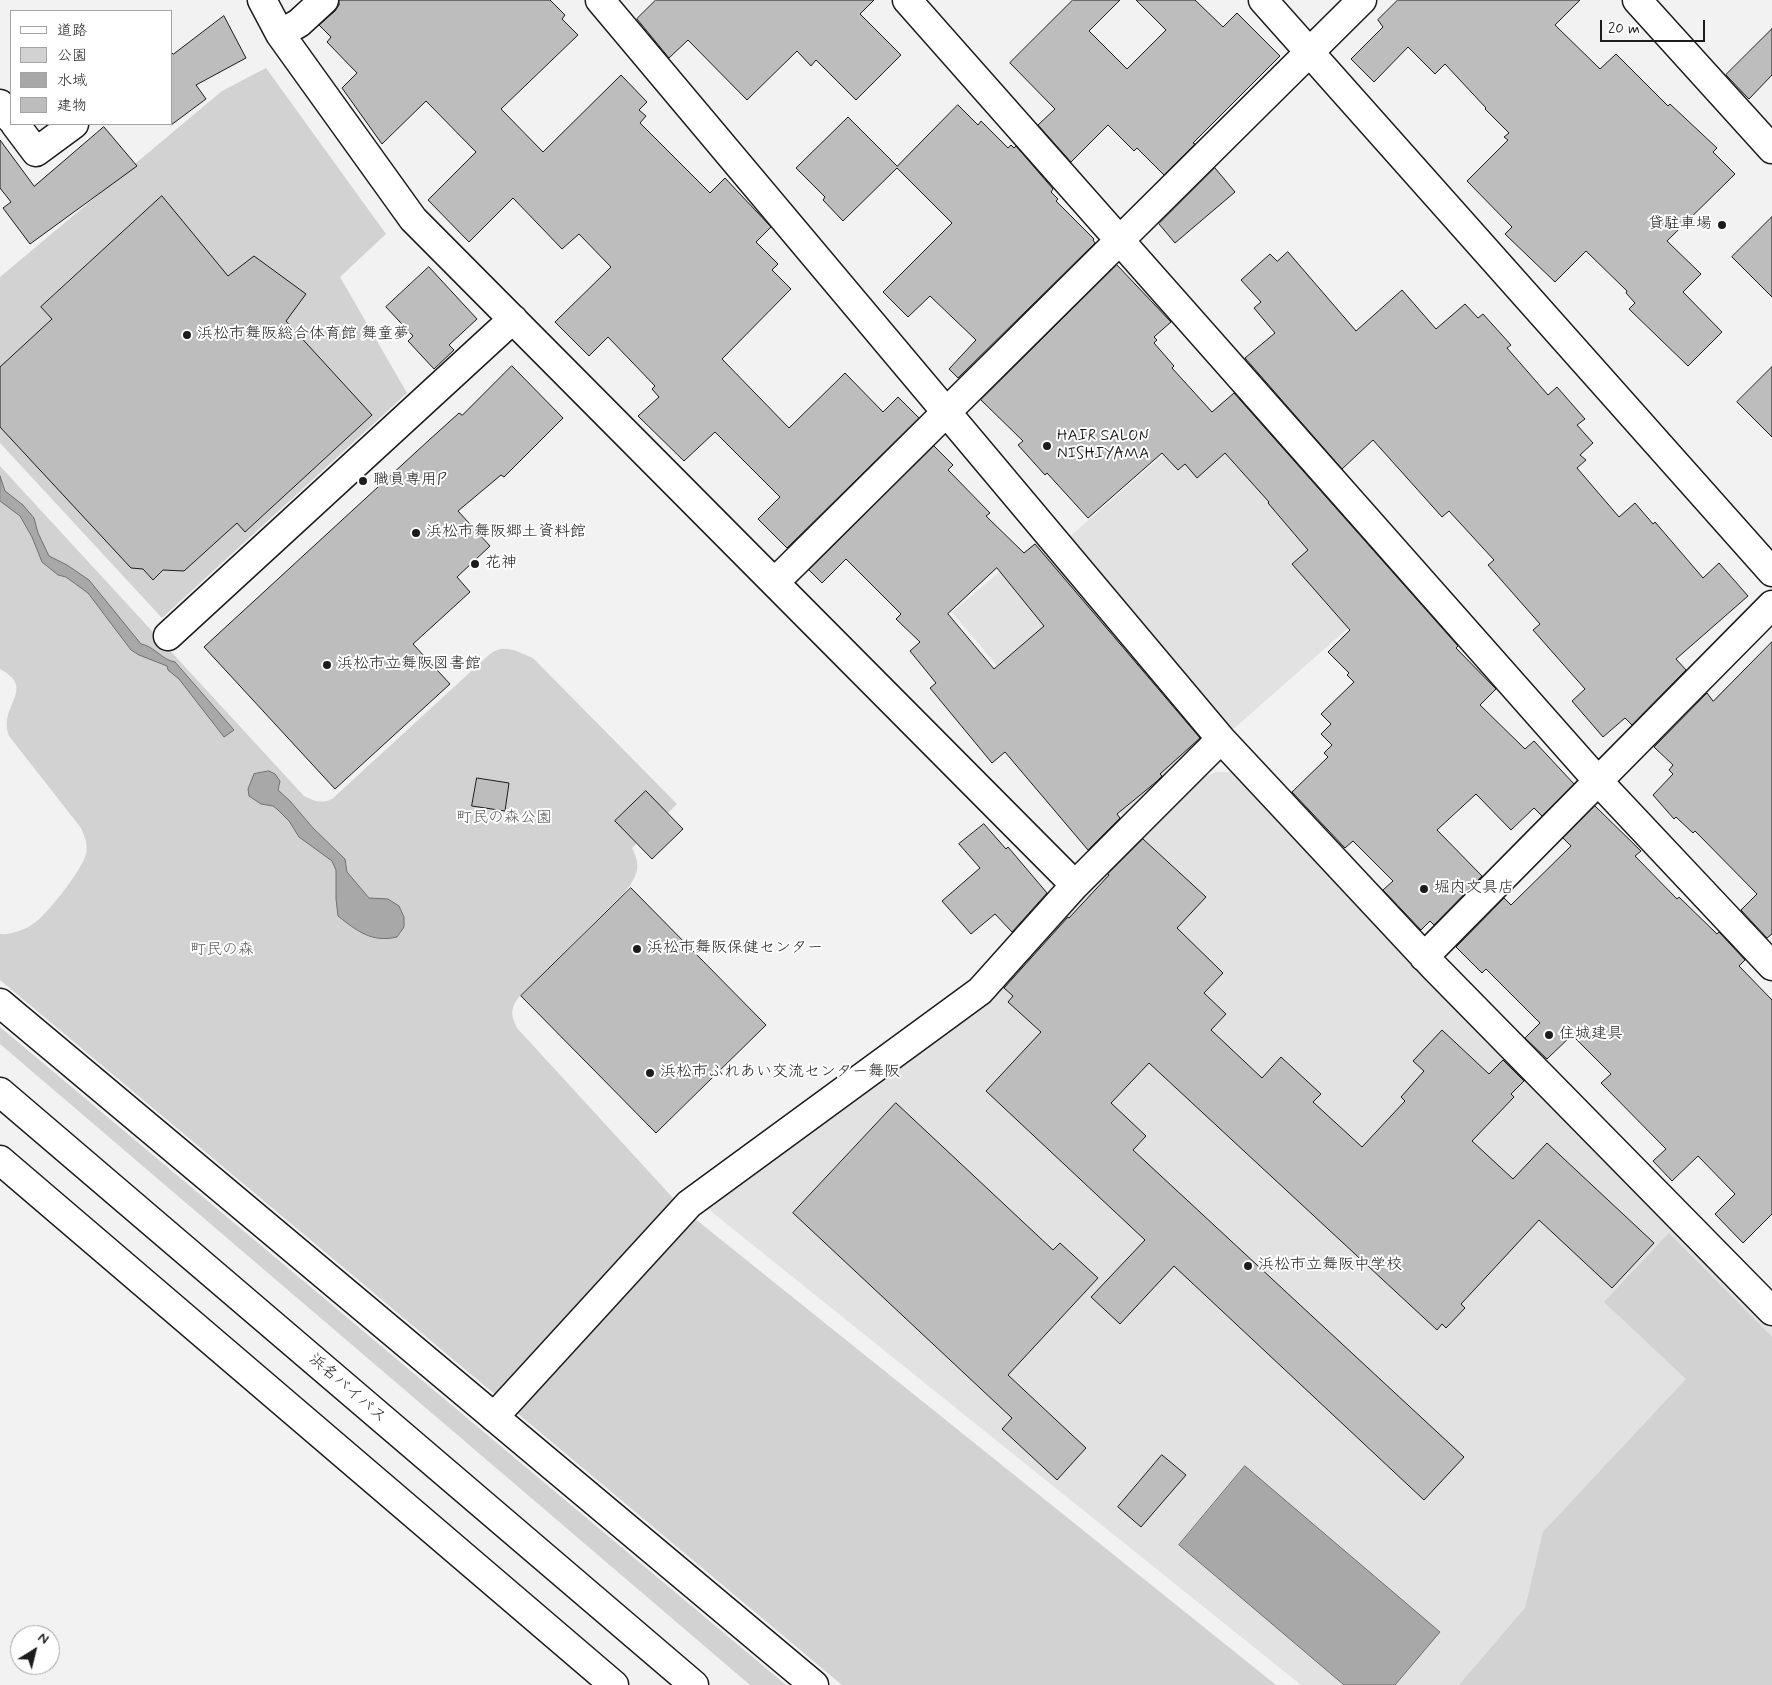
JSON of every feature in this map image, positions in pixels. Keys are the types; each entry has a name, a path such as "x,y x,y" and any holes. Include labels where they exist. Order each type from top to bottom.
{"main road":[{"path":"262,0 280,34 413,218 1075,885"},
{"path":"280,34 299,24 324,0"},
{"path":"600,0 1221,739 1424,957 1772,1311"},
{"path":"907,0 1598,781 1772,966"},
{"path":"1263,0 1772,572"},
{"path":"775,582 1362,0"},
{"path":"1637,0 1772,149"},
{"path":"0,104 10,118"},
{"path":"16,125 36,152 73,125"},
{"path":"168,636 513,319"},
{"path":"1424,957 1772,605"},
{"path":"494,1417 689,1204 980,991 1075,885 1221,739"},
{"path":"0,1003 814,1685"},
{"name":"浜名バイパス","path":"0,1092 694,1685"},
{"path":"0,1160 614,1685"}],"shaded area":[{"path":"1238,389 1405,578 1230,732 1067,539"},
{"path":"1039,539 1205,736 1124,817 952,612"},
{"name":"浜松市立舞阪中学校","path":"1216,772 1232,772 1249,781 1772,1323 1772,1685 1301,1685 708,1209 989,1001 1085,893 1198,780"}],"green space":[{"name":"浜松市舞阪総合体育館 舞童夢","path":"266,68 386,234 340,277 407,393 162,618 0,443 0,277 222,91"},
{"name":"町民の森","path":"0,466 304,796 311,799 321,802 332,799 490,654 506,649 533,658 677,804 632,848 637,861 637,871 625,892 518,998 512,1013 517,1028 684,1210 1276,1685 842,1685 0,980 0,934 22,930 39,919 70,883 82,864 87,846 81,828 9,736 7,720 16,694 16,688 12,678 0,669"},
{"path":"0,1027 786,1685 750,1685 0,1044"},
{"path":"1669,1233 1772,1337 1772,1685 1459,1685 1525,1608 1543,1532 1686,1379 1604,1302"}],"water":[{"path":"0,476 5,491 23,505 34,518 38,533 49,556 67,565 89,580 141,644 150,647 166,659 175,662 234,730 224,737 179,679 168,670 167,666 131,650 88,593 66,577 58,575 42,562 32,537 20,516 0,501"},
{"path":"269,771 275,774 280,781 278,790 345,859 347,872 369,898 388,899 399,906 404,917 404,927 397,937 372,937 358,931 338,916 336,870 332,861 299,837 289,821 277,809 273,806 261,804 249,796 248,789 254,774"},
{"path":"1245,1466 1440,1632 1395,1685 1344,1685 1179,1545"}],"building":[{"path":"339,0 550,0 565,15 562,19 578,35 501,109 543,152 621,75 647,102 639,110 646,116 640,123 710,193 725,178 771,227 756,242 778,264 772,270 791,289 722,359 789,428 845,373 883,412 898,397 919,418 787,548 758,519 780,497 715,432 684,461 638,416 659,397 652,389 655,386 608,337 589,356 555,322 611,267 579,234 562,249 513,198 469,242 428,200 476,152 426,101 382,144 342,88 357,73 327,42 331,37 319,25 335,11 339,5"},
{"path":"656,0 874,0 860,14 901,55 856,100 816,60 811,66 797,51 747,100 688,40 669,58 637,19"},
{"path":"1073,0 1120,0 1089,31 1127,69 1166,30 1136,0 1195,0 1223,27 1237,13 1280,56 1193,143 1195,144 1164,175 1137,148 1134,151 1108,125 1071,162 1038,125 1055,109 1010,63"},
{"path":"1398,0 1580,0 1555,25 1600,69 1616,54 1668,106 1670,104 1717,148 1713,152 1735,174 1667,241 1701,274 1683,292 1722,332 1688,366 1629,309 1635,303 1626,293 1627,291 1586,251 1555,282 1505,234 1512,227 1467,181 1508,140 1504,137 1509,133 1445,64 1435,74 1408,47 1374,82 1351,59 1383,27 1378,20"},
{"path":"224,16 246,58 196,85 206,99 172,124 173,54"},
{"path":"1772,29 1772,75 1749,99 1726,75"},
{"path":"958,105 978,125 981,121 1008,148 1011,145 1014,148 1016,146 1053,189 1051,192 1058,199 1056,201 1094,239 1095,243 958,378 949,369 976,340 930,296 908,317 883,292 952,223 897,168 843,221 823,200 825,197 796,168 848,117 897,166"},
{"path":"104,127 137,166 30,244 3,208 11,202 0,188 0,140 34,186"},
{"path":"1215,168 1235,192 1175,243 1159,224"},
{"path":"162,196 228,276 254,256 306,294 286,321 372,415 245,532 237,523 184,571 163,570 153,580 143,569 131,568 0,427 0,367 52,319 41,307"},
{"path":"1772,217 1772,297 1732,257"},
{"path":"1288,252 1356,331 1402,290 1436,329 1465,304 1478,318 1483,314 1511,345 1507,348 1548,395 1557,387 1585,419 1577,425 1593,443 1580,455 1586,460 1577,468 1619,517 1635,503 1653,524 1655,522 1703,578 1719,563 1748,596 1676,659 1686,670 1632,725 1625,718 1603,737 1572,701 1585,689 1533,630 1540,624 1488,565 1494,560 1449,511 1442,517 1373,440 1342,469 1245,358 1275,333 1254,308 1261,302 1241,280 1270,254 1277,261"},
{"path":"1117,265 1171,322 1154,337 1157,340 1154,343 1174,366 1172,368 1212,412 1234,393 1458,646 1456,648 1496,689 1480,705 1525,749 1534,741 1574,784 1542,816 1534,808 1511,830 1476,794 1437,830 1482,876 1434,925 1430,921 1421,930 1383,890 1393,881 1353,841 1345,848 1292,792 1328,757 1324,753 1332,745 1321,734 1331,724 1321,714 1354,682 1347,675 1349,673 1328,652 1350,630 1292,564 1308,550 1269,502 1225,453 1197,478 1185,464 1178,470 1162,453 1088,518 1047,473 1045,475 1018,445 1023,441 981,400"},
{"path":"429,267 477,319 449,345 454,350 434,369 408,341 413,336 386,307"},
{"path":"512,366 563,418 504,477 501,475 458,511 490,546 457,577 470,592 413,644 450,684 335,789 204,647 459,413 462,415"},
{"path":"1772,367 1772,437 1737,402"},
{"path":"934,446 953,465 948,470 990,513 986,516 1024,553 1035,544 1200,738 1160,774 1162,776 1156,782 1117,814 1120,818 1088,850 1005,752 992,763 930,688 936,683 910,651 920,642 896,619 901,614 846,559 822,583 809,570","holes":["997,568 1044,626 994,669 948,614"]},
{"path":"1772,642 1772,934 1767,938 1741,910 1757,894 1695,831 1693,833 1676,817 1674,819 1653,795 1673,774 1669,770 1673,765 1654,747 1707,693 1713,701"},
{"path":"477,778 509,783 505,811 472,806"},
{"path":"646,791 683,829 652,859 615,821"},
{"path":"1595,806 1641,851 1635,856 1677,899 1679,897 1717,934 1719,932 1745,960 1739,966 1772,1000 1772,1214 1743,1243 1715,1214 1735,1194 1698,1156 1672,1181 1653,1161 1666,1149 1601,1083 1611,1074 1572,1035 1547,1059 1525,1038 1540,1023 1486,969 1482,973 1456,947 1504,898 1511,905 1571,846 1563,838"},
{"path":"984,824 1006,849 1008,847 1047,893 1012,932 995,914 971,934 942,901 980,868 959,844"},
{"path":"1143,839 1206,897 1177,928 1223,973 1204,993 1226,1014 1211,1030 1262,1078 1281,1057 1321,1094 1313,1102 1362,1147 1405,1101 1401,1097 1424,1071 1413,1061 1442,1030 1489,1074 1503,1060 1524,1081 1511,1094 1514,1097 1472,1141 1513,1179 1547,1143 1654,1243 1612,1288 1539,1220 1461,1304 1465,1308 1446,1328 1442,1324 1437,1330 1149,1063 1111,1103 1146,1136 1133,1150 1464,1457 1424,1500 1174,1266 1120,1324 1091,1297 1145,1240 986,1091 1041,1032 1008,1002 1013,996 1004,988 1108,874"},
{"path":"631,888 766,1025 656,1133 521,996"},
{"path":"896,1103 1053,1250 1060,1243 1098,1278 1008,1375 1086,1448 1057,1480 1002,1429 1012,1418 793,1213"},
{"path":"1162,1455 1186,1475 1141,1527 1118,1507"}],"place":[{"name":"貸駐車場","path":"1722,225"},
{"name":"浜松市舞阪総合体育館 舞童夢","path":"187,335"},
{"name":"HAIR SALON NISHIYAMA","path":"1047,446"},
{"name":"職員専用P","path":"363,481"},
{"name":"浜松市舞阪郷土資料館","path":"416,533"},
{"name":"花神","path":"475,564"},
{"name":"浜松市立舞阪図書館","path":"327,665"},
{"name":"堀内文具店","path":"1424,889"},
{"name":"浜松市舞阪保健センター","path":"637,949"},
{"name":"住城建具","path":"1549,1035"},
{"name":"浜松市ふれあい交流センター舞阪","path":"650,1073"},
{"name":"浜松市立舞阪中学校","path":"1248,1266"}],"park label":[{"name":"町民の森公園","path":"504,819"}]}
